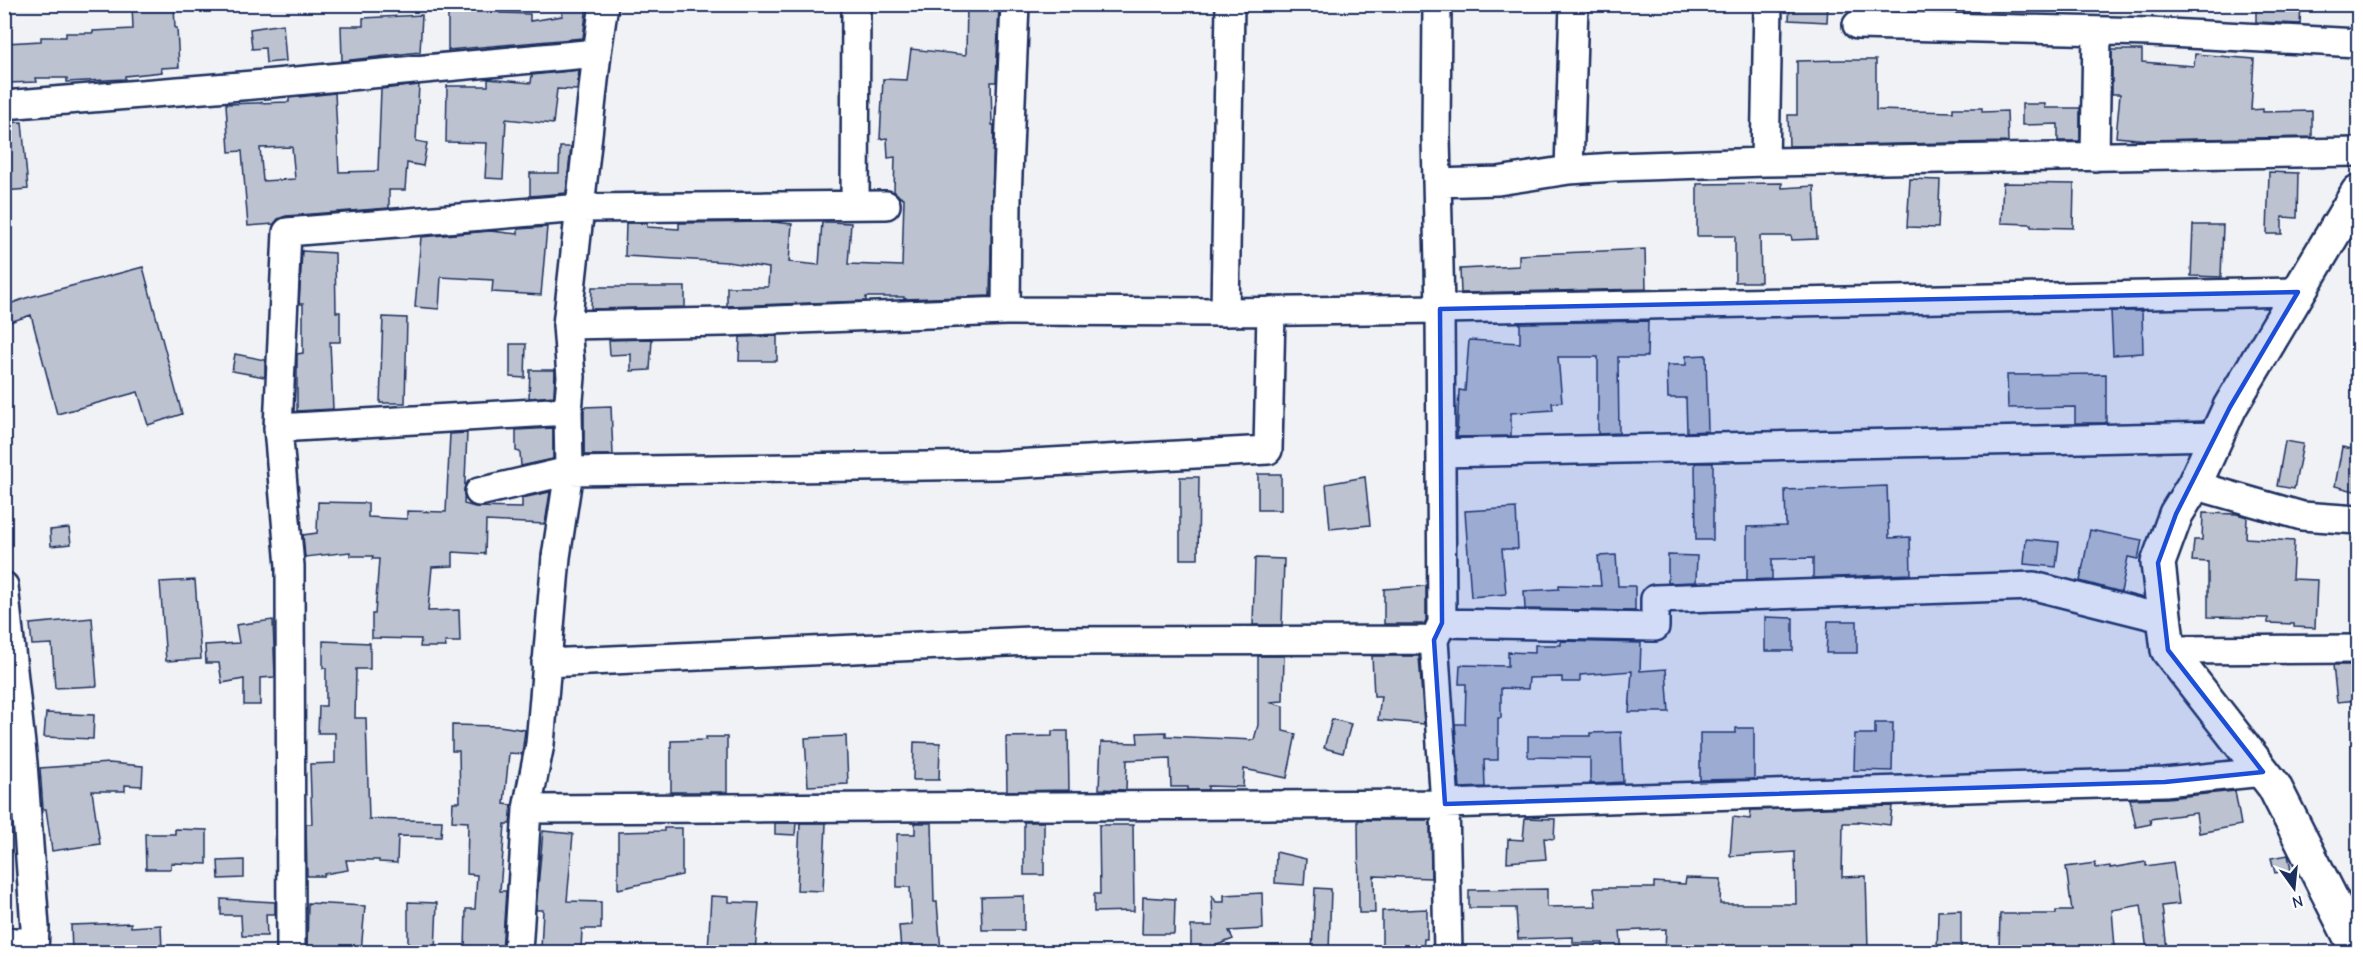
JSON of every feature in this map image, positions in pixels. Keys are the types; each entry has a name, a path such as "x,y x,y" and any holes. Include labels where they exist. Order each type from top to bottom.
{"main road":[{"path":"2358,192 2230,407 2194,485 2176,514 2158,563 2167,634 2274,786 2358,952"}],"street":[{"path":"518,952 527,809 540,744 556,557 569,471 568,411 571,377 567,325 604,4"},
{"path":"855,205 856,4"},
{"path":"1006,311 1006,198 1015,4"},
{"path":"1225,312 1230,4"},
{"path":"1437,4 1441,453 1438,631 1448,952"},
{"path":"1569,170 1574,4"},
{"path":"1765,162 1768,4"},
{"path":"1857,26 2097,31 2358,43"},
{"path":"2095,157 2097,31"},
{"path":"4,105 254,85 597,53"},
{"path":"1437,183 1498,181 1569,170 1765,162 2358,152"},
{"path":"291,952 290,566 278,428 287,232 581,208 886,205"},
{"path":"567,325 724,322 1006,311 1225,312 1440,309 2298,292"},
{"path":"479,492 569,471 997,465 1268,450 1271,311"},
{"path":"278,428 568,411"},
{"path":"1441,453 2217,436"},
{"path":"2194,485 2302,516 2358,520"},
{"path":"4,586 14,764 35,927 34,947 4,942"},
{"path":"546,663 1030,641 1655,627 1655,599 2034,586 2167,634 2358,649"},
{"path":"527,809 1445,804 2165,782 2263,772"}],"highlighted area":[{"path":"2298,292 2230,407 2176,514 2158,563 2168,650 2263,772 2165,782 1445,804 1434,640 1442,623 1440,309"}],"building":[{"path":"132,4 174,4 179,67 161,68 162,72 125,76 125,79 67,82 67,78 36,78 37,82 7,83 6,43 41,41 41,37 66,37 66,33 133,29"},
{"path":"501,4 500,13 530,14 530,21 562,16 562,4 587,4 583,38 448,50 448,6"},
{"path":"967,4 999,4 996,82 991,82 992,125 994,125 990,296 904,299 904,297 866,297 866,301 727,306 727,287 768,287 769,268 727,262 625,256 626,223 647,223 647,227 679,229 679,223 773,222 792,224 789,262 819,265 822,222 829,222 851,223 848,264 902,266 904,198 894,191 895,157 888,158 887,138 880,139 883,79 907,80 911,49 966,55"},
{"path":"1790,4 1828,4 1827,22 1789,20"},
{"path":"1866,4 1899,4 1899,10 1866,9"},
{"path":"2256,4 2301,4 2300,24 2256,22"},
{"path":"422,15 420,52 342,61 341,26 363,26 363,18"},
{"path":"283,24 286,61 266,63 265,48 252,49 250,29"},
{"path":"2112,50 2142,50 2142,62 2194,66 2195,54 2254,59 2251,110 2263,109 2263,112 2312,111 2312,137 2148,140 2116,137 2120,94 2112,94"},
{"path":"1876,60 1876,110 1953,112 1953,108 1982,108 1982,112 2007,111 2008,142 1789,146 1788,115 1797,115 1797,61"},
{"path":"579,70 577,90 557,89 553,124 506,119 503,179 485,178 487,143 446,142 447,86 488,86 488,79 531,83 532,75"},
{"path":"419,85 416,141 427,143 423,166 407,163 405,190 389,190 389,208 286,216 278,219 274,224 248,226 242,151 229,152 226,104 289,102 289,98 335,93 339,172 378,171 381,89","holes":["292,147 295,179 263,181 260,148"]},
{"path":"2022,104 2045,104 2045,108 2080,108 2080,141 2058,141 2058,124 2022,125"},
{"path":"22,122 28,189 4,191 4,123"},
{"path":"560,147 571,147 566,193 530,196 530,173 559,173"},
{"path":"2269,172 2298,173 2297,218 2282,217 2282,234 2267,234"},
{"path":"1910,179 1940,180 1938,228 1907,227"},
{"path":"1782,183 1782,188 1814,186 1817,239 1792,240 1791,236 1760,236 1761,282 1735,282 1735,236 1697,236 1697,184"},
{"path":"2003,183 2074,184 2073,228 2031,227 2031,224 2001,223"},
{"path":"2193,225 2223,225 2221,277 2191,276"},
{"path":"547,227 541,295 492,292 493,280 441,277 439,309 415,307 421,237 490,231 518,234 518,229"},
{"path":"1645,249 1646,289 1461,293 1460,269 1519,266 1519,255"},
{"path":"302,251 335,253 336,312 340,312 340,342 330,342 333,409 297,411 297,354 303,353 303,304 299,304"},
{"path":"143,267 182,414 148,425 138,392 57,414 31,315 4,324 4,306"},
{"path":"592,287 685,287 685,307 591,309"},
{"path":"2111,311 2142,311 2143,353 2113,355"},
{"path":"383,317 407,318 405,403 380,403"},
{"path":"1648,321 1647,357 1618,357 1619,433 1598,434 1598,357 1558,357 1562,402 1552,403 1553,410 1511,413 1511,436 1457,437 1459,390 1465,391 1469,340 1520,343 1520,323"},
{"path":"777,336 777,361 739,361 740,337"},
{"path":"652,339 650,370 631,371 631,354 610,355 609,340"},
{"path":"510,344 526,344 525,378 510,377"},
{"path":"235,354 265,360 265,377 232,371"},
{"path":"1706,355 1708,431 1687,432 1686,398 1668,398 1667,365 1686,365 1686,356"},
{"path":"530,370 555,370 554,396 529,398"},
{"path":"2106,374 2106,423 2075,423 2075,407 2008,408 2007,375"},
{"path":"611,406 613,455 584,455 584,407"},
{"path":"553,428 553,459 521,466 520,452 516,451 516,430"},
{"path":"467,433 464,504 475,507 522,508 522,498 550,492 545,524 486,521 485,554 453,552 453,566 432,567 428,611 459,610 460,642 445,642 446,647 420,647 421,639 372,638 372,614 375,614 379,559 372,559 373,556 350,556 350,552 305,557 303,535 317,533 318,502 368,503 368,517 407,519 407,511 446,512 450,434"},
{"path":"2285,441 2303,444 2294,489 2277,486"},
{"path":"2342,447 2358,450 2358,492 2335,486"},
{"path":"1695,463 1713,463 1713,540 1696,540"},
{"path":"1258,474 1281,474 1281,510 1258,510"},
{"path":"1180,477 1199,477 1198,559 1180,559"},
{"path":"1365,477 1370,525 1330,529 1326,484"},
{"path":"1887,486 1889,538 1910,537 1911,574 1813,578 1813,558 1772,559 1772,579 1747,580 1747,527 1786,526 1785,490"},
{"path":"1516,508 1518,549 1502,549 1506,594 1471,597 1465,511"},
{"path":"2203,513 2237,514 2247,517 2246,538 2294,541 2292,579 2317,580 2315,628 2268,623 2268,618 2208,617 2208,562 2192,561 2194,540 2202,540"},
{"path":"69,528 71,544 51,546 50,530"},
{"path":"2090,530 2142,540 2138,559 2128,557 2121,592 2080,581"},
{"path":"2026,539 2059,542 2056,567 2024,564"},
{"path":"1616,555 1618,586 1635,586 1635,611 1525,609 1524,591 1559,589 1559,585 1601,586 1598,556"},
{"path":"1668,555 1697,556 1696,582 1668,583"},
{"path":"1255,558 1284,559 1282,625 1253,625"},
{"path":"195,580 201,659 166,661 160,582"},
{"path":"1426,586 1424,624 1384,624 1384,589"},
{"path":"1765,617 1793,618 1793,651 1765,651"},
{"path":"92,618 97,686 55,688 52,644 32,645 30,624"},
{"path":"273,620 275,677 260,678 260,705 244,705 244,679 222,683 219,663 206,663 205,645 239,643 236,625"},
{"path":"1828,621 1857,621 1857,653 1826,653"},
{"path":"323,641 370,643 370,669 356,669 355,718 366,718 369,819 442,821 441,837 398,836 397,863 379,862 379,860 346,860 348,870 324,874 324,876 307,876 306,824 312,824 310,764 335,763 335,733 318,733 319,706 326,706"},
{"path":"1561,641 1641,643 1640,671 1666,669 1669,712 1629,712 1632,671 1580,675 1580,682 1562,682 1562,677 1529,678 1528,689 1501,688 1498,760 1484,760 1485,787 1460,788 1455,724 1465,724 1466,684 1459,684 1460,665 1508,666 1508,652 1535,653 1535,645 1561,645"},
{"path":"1258,656 1284,656 1283,701 1269,702 1283,706 1283,731 1296,734 1287,778 1244,769 1243,787 1208,786 1208,790 1188,790 1188,787 1171,787 1170,758 1127,760 1126,790 1099,789 1101,742 1138,743 1137,733 1166,732 1166,736 1254,740 1258,725"},
{"path":"1372,656 1419,656 1424,724 1378,720 1381,696 1374,696"},
{"path":"2333,665 2358,665 2358,700 2337,702"},
{"path":"46,713 94,715 93,739 44,737"},
{"path":"1332,719 1351,724 1343,753 1324,748"},
{"path":"1875,723 1893,723 1892,771 1854,770 1855,734 1875,734"},
{"path":"452,725 499,726 525,730 522,754 509,753 504,804 512,805 510,824 505,824 500,891 506,891 502,952 465,952 466,909 475,909 477,875 467,874 468,822 452,821 453,802 460,802 459,751 452,751"},
{"path":"1736,728 1754,728 1754,779 1700,780 1700,733 1736,733"},
{"path":"1052,731 1068,731 1069,790 1007,791 1006,737 1052,736"},
{"path":"1621,732 1623,782 1590,784 1590,758 1528,757 1528,736 1590,736 1590,733"},
{"path":"846,736 848,784 808,786 805,738"},
{"path":"706,737 727,737 727,792 671,792 671,741 706,740"},
{"path":"914,742 940,743 939,780 913,780"},
{"path":"109,763 143,766 142,786 125,785 125,791 92,791 100,844 52,851 46,809 43,809 40,768"},
{"path":"2235,791 2241,825 2199,833 2196,813 2150,819 2151,824 2136,827 2130,799 2167,798"},
{"path":"1892,806 1890,825 1858,821 1858,823 1843,823 1842,877 1866,876 1868,949 1792,952 1791,947 1744,949 1745,952 1665,949 1666,929 1620,931 1622,952 1603,952 1603,943 1573,943 1573,937 1518,939 1516,908 1469,908 1469,890 1547,889 1547,907 1596,906 1594,888 1654,888 1654,882 1685,884 1686,878 1721,879 1720,904 1796,904 1795,852 1730,856 1733,817 1750,819 1751,810"},
{"path":"1525,818 1555,819 1554,839 1544,838 1546,859 1507,862 1508,839 1523,840"},
{"path":"1358,820 1430,820 1431,878 1374,876 1375,913 1359,913"},
{"path":"1024,822 1044,822 1044,875 1024,875"},
{"path":"775,823 796,823 795,835 775,834"},
{"path":"800,823 826,823 823,891 797,890"},
{"path":"915,823 932,823 934,902 937,902 941,952 901,950 899,926 912,925 910,887 897,887 897,834 915,834"},
{"path":"1099,825 1133,825 1134,911 1094,912 1094,894 1100,894"},
{"path":"664,828 682,828 682,875 618,889 618,832 664,831"},
{"path":"175,829 207,830 207,864 171,863 171,869 146,869 145,834 175,834"},
{"path":"543,831 573,834 567,901 601,902 601,929 582,929 581,950 541,949 543,910 536,910"},
{"path":"1276,852 1306,859 1304,885 1275,883"},
{"path":"2288,855 2291,870 2275,873 2271,858"},
{"path":"244,860 244,878 219,879 218,861"},
{"path":"2146,862 2146,866 2173,862 2179,904 2162,906 2167,949 2147,951 2141,905 2112,910 2115,947 2093,949 2093,952 2027,952 2027,949 1999,949 2000,914 2056,914 2056,911 2072,911 2066,867 2095,863 2096,868 2110,866 2110,868"},
{"path":"1315,888 1331,889 1329,952 1312,952"},
{"path":"1262,893 1263,929 1229,931 1233,939 1217,945 1217,952 1191,952 1191,926 1213,926 1212,895 1216,902 1224,902 1224,895"},
{"path":"711,896 729,897 729,902 759,903 755,952 708,952"},
{"path":"1024,896 1024,930 982,930 981,897"},
{"path":"1143,897 1175,899 1174,934 1142,934"},
{"path":"221,899 275,902 275,914 266,914 267,936 242,936 241,915 221,915"},
{"path":"408,902 437,903 435,952 408,952"},
{"path":"308,903 365,906 361,952 307,952"},
{"path":"1427,909 1427,939 1424,939 1423,951 1382,949 1382,911"},
{"path":"1961,910 1961,952 1937,952 1938,911"},
{"path":"131,923 131,927 161,925 162,952 72,952 71,925"}]}
